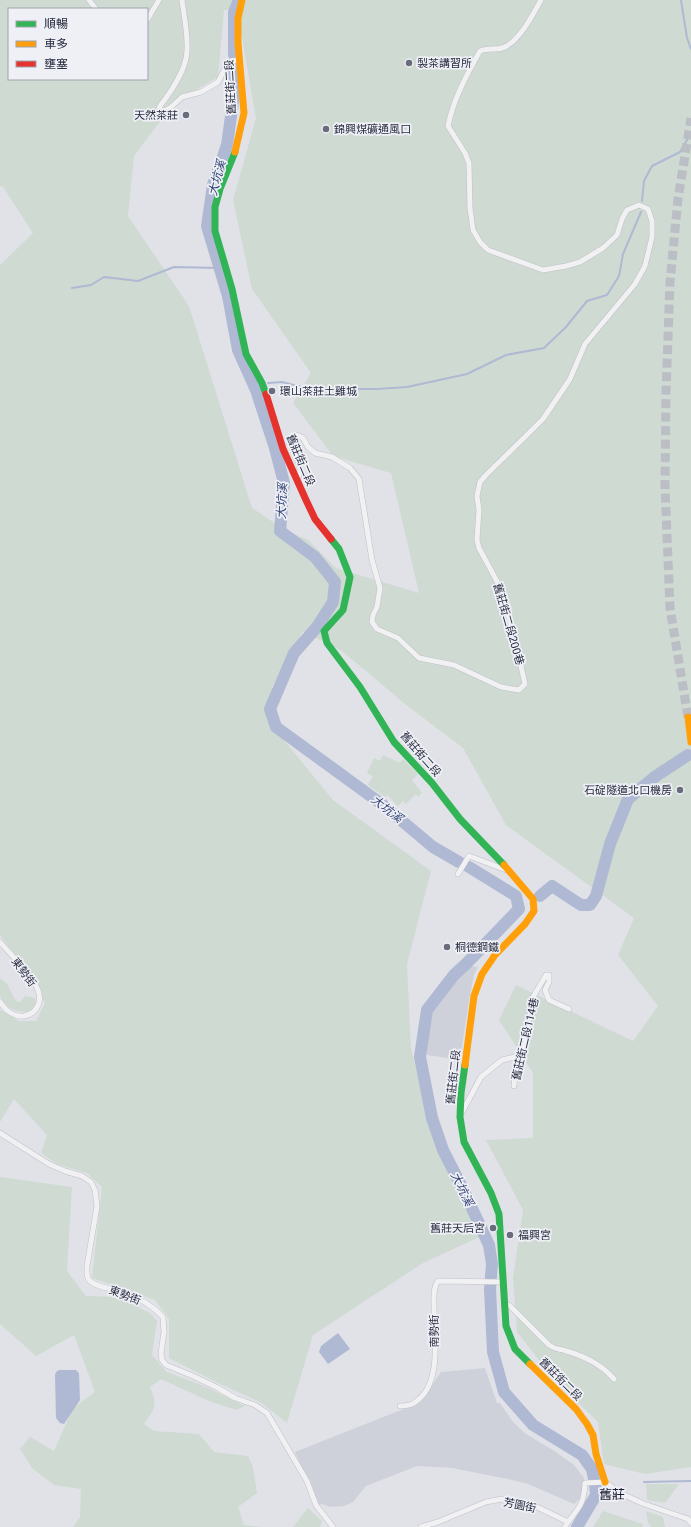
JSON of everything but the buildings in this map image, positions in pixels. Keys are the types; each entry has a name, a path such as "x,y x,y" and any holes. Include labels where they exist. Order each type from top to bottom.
{"main road":[{"name":"舊莊街二段","path":"242,0 238,18 238,43 244,113 237,148 214,207 215,232 232,289 246,354 263,386 284,448 315,519 339,550 350,577 343,610 324,631 328,643 335,655 360,687 394,742 432,783 460,819 496,855 533,899 534,911 526,924 495,955 479,981 473,1004 461,1093 460,1117 466,1147 490,1193 499,1214 500,1282 506,1326 515,1349 576,1409 587,1424 593,1435 602,1483"},
{"path":"688,717 691,742"}],"street":[{"path":"88,0 95,8"},
{"path":"148,18 159,0"},
{"path":"182,0 187,50 186,59 174,87 160,106 159,109 161,112 170,108 182,97 201,92 218,82 227,65 231,61 239,60"},
{"name":"舊莊街二段200巷","path":"298,480 300,471 293,448 294,440 297,435 303,438 308,447 315,453 332,457 350,468 359,479 372,560 380,588 377,607 373,615 372,622 377,629 398,638 419,658 454,665 501,687 519,690 525,684 513,630 499,585 479,548 477,540 479,510 477,496 480,482 543,419 570,379 585,344 635,284 644,266 652,237 652,221 648,209 639,206 633,207 627,210 622,218 616,235 603,248 580,262 543,270 488,250 480,242 473,230 470,208 469,163 465,153 448,126 458,95 480,51 502,48 512,42 529,22 541,0"},
{"path":"458,874 469,856 510,872"},
{"name":"東勢街","path":"0,942 24,970 38,991 40,1005 37,1010 28,1016 19,1016 10,1013 0,1002"},
{"name":"舊莊街二段114巷","path":"514,1086 515,1074 523,1054 533,997 546,975 549,975 550,978 545,990 549,1000 569,1009"},
{"path":"460,1117 481,1077 502,1060 523,1054"},
{"name":"東勢街","path":"0,1133 49,1164 82,1176 91,1182 95,1190 97,1206 87,1275 89,1280 96,1286 120,1291 139,1299 159,1312 164,1319 161,1353 162,1360 166,1365 218,1388 235,1398 255,1404 267,1413 307,1481 316,1505 333,1527"},
{"name":"南勢街","path":"400,1406 412,1405 426,1394 435,1368 435,1284 438,1281 500,1282"},
{"path":"504,1305 509,1305 549,1345 557,1350 565,1350 595,1362 614,1379"},
{"path":"567,1525 584,1497 585,1484 587,1483 602,1483 644,1504 690,1519"},
{"name":"芳園街","path":"421,1527 438,1522 486,1502 502,1499 535,1506 567,1525"}],"shaded area":[{"path":"0,0 691,0 691,1467 645,1474 604,1464 598,1422 553,1378 517,1332 513,1278 523,1210 486,1140 533,1138 533,1073 499,1020 516,985 633,1041 658,1006 618,955 634,918 506,825 463,748 405,704 342,651 303,631 272,687 274,728 333,800 431,871 407,964 411,1049 425,1103 458,1180 486,1234 423,1263 313,1335 287,1423 260,1402 169,1358 169,1319 155,1300 92,1278 102,1187 87,1173 57,1164 41,1153 47,1135 14,1099 0,1122 0,1010 19,1021 36,1021 45,1003 31,976 0,935 0,265 33,233 3,187 0,186","holes":["237,9 256,118 233,200 252,289 311,373 293,403 333,456 391,473 419,593 336,568 308,540 285,530 252,508 189,306 128,216 134,156 174,103 218,77 224,10"]},
{"path":"383,755 400,763 403,759 418,774 412,780 422,793 418,797 416,794 406,804 403,801 398,806 387,795 385,797 368,785 373,776 367,773 374,758 380,761"},
{"path":"467,966 478,967 474,975 469,1000 460,1060 427,1055 425,1045 427,1022 433,1005 444,989"},
{"path":"0,978 7,984 16,1001 20,1002 25,996 35,998 36,1005 31,1012 17,1011 8,1007 0,995"},
{"path":"0,1177 72,1187 67,1271 86,1296 117,1297 150,1313 157,1321 152,1355 167,1372 204,1386 245,1406 236,1410 209,1401 161,1379 150,1387 155,1403 151,1414 144,1424 154,1431 199,1434 214,1452 248,1456 253,1467 257,1493 238,1507 244,1525 264,1527 73,1527 80,1517 81,1489 54,1485 32,1468 20,1449 30,1437 54,1451 73,1408 95,1392 74,1335 36,1356 0,1324"},
{"path":"485,1368 497,1403 500,1403 513,1422 526,1434 553,1450 574,1465 584,1478 583,1496 574,1504 528,1484 508,1479 452,1468 417,1466 366,1486 353,1502 344,1506 330,1507 322,1504 318,1505 295,1452 421,1402 441,1372"},
{"path":"646,1484 679,1484 665,1503 647,1500"},
{"path":"308,1508 322,1521 320,1527 293,1527"},
{"path":"603,1511 643,1524 642,1527 593,1527"},
{"path":"646,1511 663,1517 665,1527 651,1527 648,1523"}],"water":[{"path":"338,1333 350,1349 328,1364 319,1352 321,1346"},
{"path":"59,1370 76,1370 79,1373 80,1400 64,1424 60,1423 56,1418 55,1375"}],"waterway":[{"name":"大坑溪","path":"234,55 234,12 239,0"},
{"path":"681,0 687,38 691,49"},
{"name":"大坑溪","path":"234,66 235,87 227,145 213,185 207,226 228,296 238,350 256,390 275,448 284,483 280,531 315,557 335,582 333,602 317,627 294,653 270,709 276,727 383,805 433,847 459,862"},
{"path":"642,201 644,181 652,166 680,152 691,133"},
{"path":"268,383 282,382 321,392 348,389 407,387 467,374 506,355 544,348 566,327 587,301 607,295 619,276 623,254 641,212"},
{"path":"72,288 91,285 104,277 138,281 174,267 220,268"},
{"path":"540,896 552,886 581,905 590,905 596,896 610,844 628,799 656,776 688,755"},
{"name":"大坑溪","path":"469,867 516,896 519,909 454,975 427,1010 420,1057 432,1118 443,1150 489,1245 492,1264 490,1289 493,1352 504,1392 533,1425 582,1455 592,1469 596,1495 577,1527"},
{"path":"644,1482 691,1481"}],"tunnel":[{"path":"688,717 670,608 665,486 666,392 670,282 678,199 691,118"}],"traffic: fast":[{"path":"235,152 220,189 215,207 215,231 232,289 246,354 262,383 266,394"},
{"path":"331,539 339,549 350,577 343,610 324,631 327,643 360,687 394,742 432,783 460,819 504,865"},
{"path":"465,1065 461,1093 460,1117 464,1142 491,1193 499,1214 506,1326 515,1349 530,1364"}],"traffic: slow":[{"path":"235,152 244,113 238,43 238,18 242,0"},
{"path":"688,717 691,742"},
{"path":"465,1065 474,996 482,974 495,955 525,924 534,911 533,899 504,865"},
{"path":"530,1364 576,1409 587,1424 593,1435 596,1454 605,1482"}],"traffic: jam":[{"path":"266,394 283,449 315,519 331,539"}],"place":[{"name":"製茶講習所","path":"409,63"},
{"name":"天然茶莊","path":"186,115"},
{"name":"錦興煤礦通風口","path":"326,129"},
{"name":"環山茶莊土雞城","path":"272,391"},
{"name":"石碇隧道北口機房","path":"680,790"},
{"name":"桐德鋼鐵","path":"447,947"},
{"name":"舊莊天后宮","path":"493,1228"},
{"name":"福興宮","path":"510,1235"}],"district":[{"name":"舊莊","path":"612,1494"}]}
